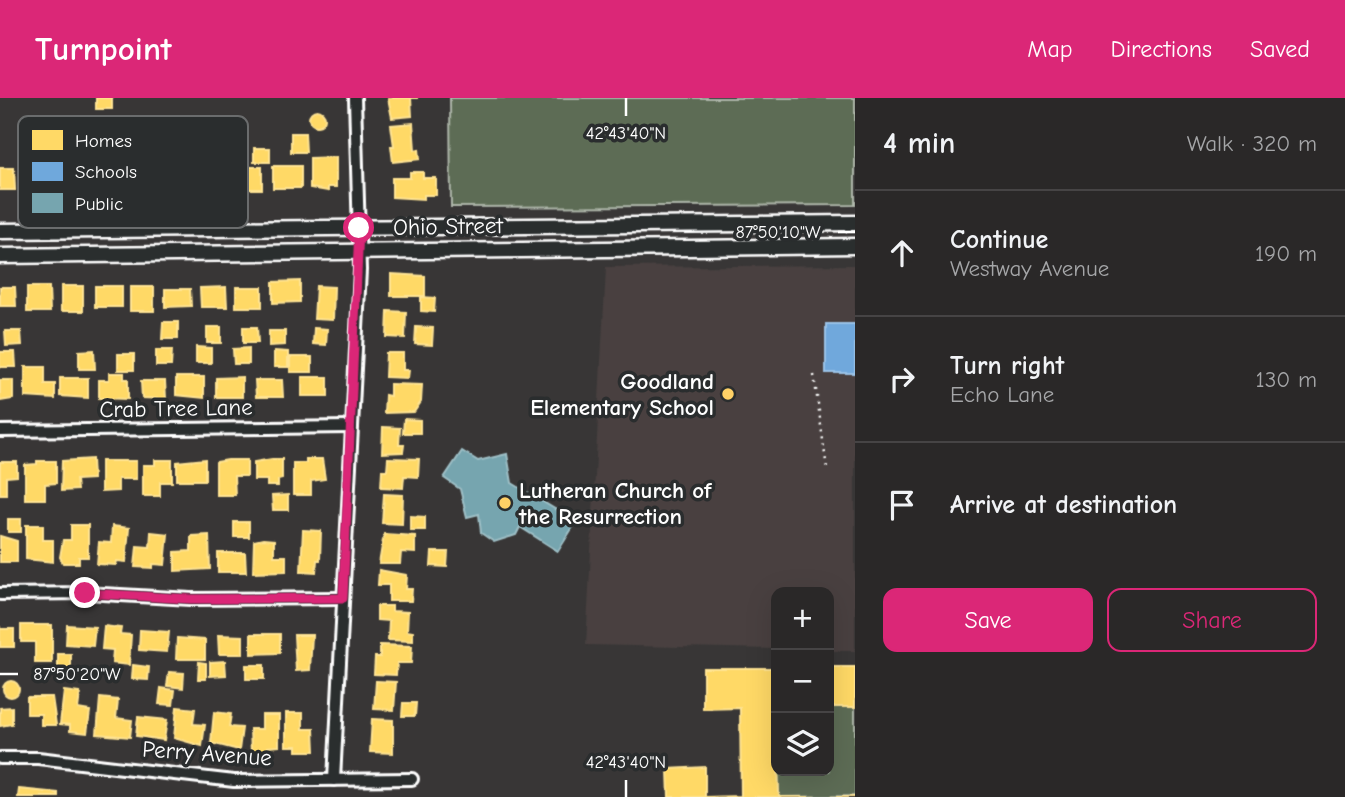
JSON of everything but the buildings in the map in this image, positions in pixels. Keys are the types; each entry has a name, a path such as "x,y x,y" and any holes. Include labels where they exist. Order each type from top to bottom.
{"street":[{"path":"334,780 360,250 355,98"},
{"path":"797,223 797,246"},
{"name":"Ohio Street","path":"0,231 855,223"},
{"path":"124,230 124,254"},
{"name":"Ohio Street","path":"0,256 855,246"},
{"name":"Crab Tree Lane","path":"0,430 352,427"},
{"path":"0,594 85,593 191,599 343,598"},
{"name":"Perry Avenue","path":"0,758 38,758 234,780 412,779"}],"path":[{"path":"814,375 827,469"}],"shaded area":[{"name":"Goodland Elementary School","path":"855,265 855,651 834,651 834,587 771,587 771,649 586,645 606,267"}],"green space":[{"path":"450,98 855,98 855,205 451,207"},
{"path":"834,707 855,707 855,796 779,797 778,776 834,776"}],"place":[{"name":"Goodland Elementary School","path":"728,394"},
{"name":"Lutheran Church of the Resurrection","path":"505,503"}],"route":[{"path":"85,593 191,599 343,598 359,228"}]}
